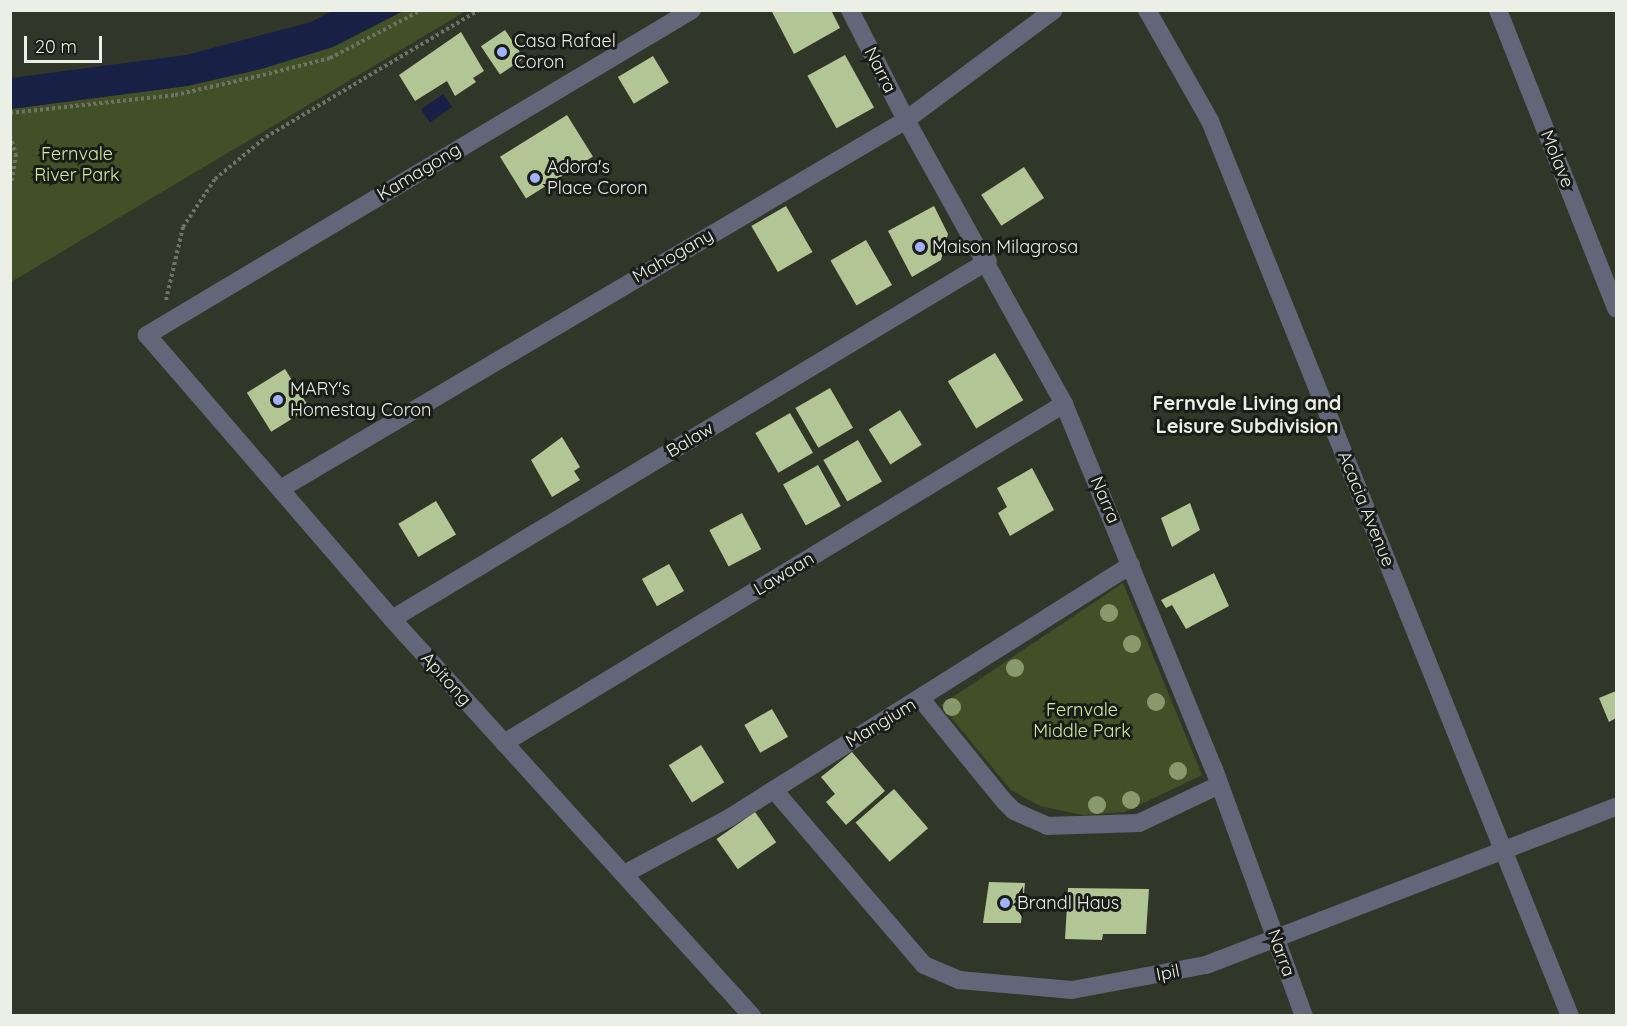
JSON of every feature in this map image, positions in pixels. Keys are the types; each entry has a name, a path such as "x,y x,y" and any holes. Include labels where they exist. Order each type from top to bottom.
{"street":[{"name":"Kamagong","path":"147,335 692,10"},
{"name":"Narra","path":"850,10 906,120 988,261 1064,404 1219,785 1304,1016"},
{"name":"Mahogany","path":"282,488 906,120 1054,10"},
{"name":"Acacia Avenue","path":"1147,10 1210,121 1570,1016"},
{"name":"Molave","path":"1498,10 1617,308"},
{"name":"Balaw","path":"392,619 988,261"},
{"name":"Apitong","path":"147,335 282,488 392,619 626,873 752,1016"},
{"name":"Lawaan","path":"504,743 1064,404"},
{"name":"Mangium","path":"626,873 774,790 1131,565"},
{"path":"921,699 1004,801 1014,811 1047,826 1115,827 1139,823 1219,785"},
{"name":"Ipil","path":"774,790 898,939 924,965 959,980 1072,990 1206,965 1617,807"}],"path":[{"path":"10,114 176,95 263,75 330,58 422,10"},
{"path":"167,323 166,292 183,227 215,179 266,137 479,10"},
{"path":"10,136 16,154 11,184"}],"green space":[{"name":"Fernvale River Park","path":"403,11 466,11 11,282 11,109 187,86 261,69 333,47"},
{"name":"Fernvale Middle Park","path":"1123,583 1202,775 1125,812 1083,815 1040,806 1011,790 941,705"}],"water":[{"path":"332,11 403,11 333,47 261,69 187,86 11,109 11,78 186,55 311,22"},
{"path":"443,94 452,107 430,123 421,109"}],"building":[{"path":"771,10 831,10 840,28 794,54"},
{"name":"Casa Rafael Coron","path":"505,30 524,58 500,74 481,46"},
{"path":"461,32 484,71 473,78 476,82 455,96 447,81 415,101 399,75"},
{"path":"845,55 874,107 836,128 807,76"},
{"path":"653,56 669,83 634,104 618,77"},
{"name":"Adora's Place Coron","path":"567,115 593,157 526,198 500,157"},
{"path":"1024,167 1044,198 1001,226 981,195"},
{"path":"786,206 812,252 778,272 751,226"},
{"name":"Maison Milagrosa","path":"934,206 948,234 941,260 912,277 888,231"},
{"path":"866,240 892,285 856,306 830,260"},
{"path":"995,353 1023,400 976,428 948,381"},
{"name":"MARY's Homestay Coron","path":"285,369 309,408 271,432 247,393"},
{"path":"830,388 853,428 818,448 795,408"},
{"path":"900,410 922,445 890,464 869,430"},
{"path":"790,413 813,453 778,473 755,433"},
{"path":"562,437 580,467 574,471 580,480 552,497 531,460"},
{"path":"858,440 882,482 847,502 823,460"},
{"path":"818,465 841,506 806,525 783,484"},
{"path":"1032,468 1054,510 1010,536 998,513 1007,507 997,488"},
{"path":"436,501 456,534 418,557 398,524"},
{"path":"1190,503 1200,530 1172,547 1161,518"},
{"path":"742,513 761,549 729,567 709,530"},
{"path":"669,564 684,591 657,606 642,579"},
{"path":"1214,573 1229,606 1186,629 1172,605 1166,608 1161,600"},
{"path":"1616,691 1616,718 1609,722 1599,698"},
{"path":"772,709 788,737 760,753 744,725"},
{"path":"701,745 724,782 692,802 669,765"},
{"path":"852,752 885,791 846,825 826,802 835,794 821,777"},
{"path":"894,789 928,828 890,862 856,822"},
{"path":"755,812 776,842 738,869 716,839"},
{"name":"Brandl Haus","path":"989,882 1025,883 1021,923 983,923"},
{"path":"1068,888 1149,889 1146,934 1103,934 1102,940 1065,939"}],"place":[{"name":"Casa Rafael Coron","path":"502,52"},
{"name":"Adora's Place Coron","path":"535,178"},
{"name":"Maison Milagrosa","path":"920,247"},
{"name":"MARY's Homestay Coron","path":"278,400"},
{"name":"Brandl Haus","path":"1005,903"}],"district":[{"name":"Fernvale Living and Leisure Subdivision","path":"1247,414"}]}
